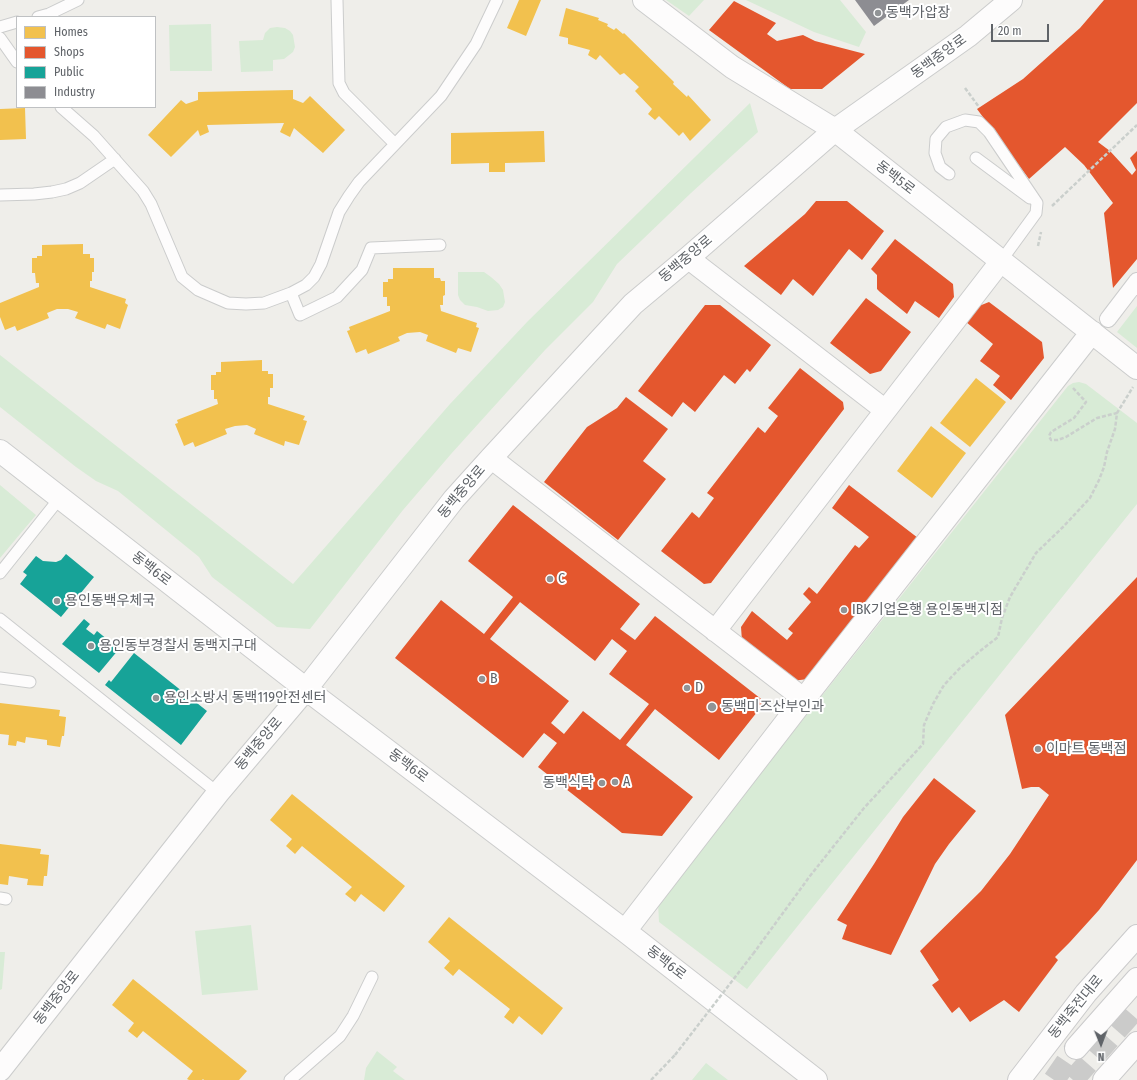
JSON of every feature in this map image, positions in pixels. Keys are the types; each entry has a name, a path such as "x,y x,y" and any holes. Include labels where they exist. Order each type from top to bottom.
{"street":[{"name":"동백5로","path":"644,0 732,67 835,130 1001,261 1100,326 1137,368"},
{"name":"동백중앙로","path":"0,1070 218,793 306,689 454,499 633,304 835,130 968,36 1011,0"},
{"path":"688,258 885,410"},
{"path":"715,631 1001,261"},
{"path":"625,931 804,699 1137,281"},
{"name":"동백6로","path":"0,451 59,499 625,931 816,1080"},
{"path":"491,458 804,699"},
{"name":"동백죽전대로","path":"1024,1077 1086,993 1137,936"},
{"name":"동백죽전대로","path":"1076,1048 1137,978"},
{"path":"1104,1080 1137,1043"}],"lane":[{"path":"42,16 78,0"},
{"path":"337,0 339,83 344,92 395,144"},
{"path":"62,108 94,136 143,191 154,211 182,277 198,290 228,303 246,304 264,302 291,293 306,285 314,276 321,264 340,212 358,182 441,96 476,44 497,0"},
{"path":"0,27 16,22"},
{"path":"0,38 16,61"},
{"path":"949,174 940,167 935,153 936,139 946,127 965,120 979,122 989,132 1037,203 1036,213 1001,261"},
{"path":"976,158 1037,203"},
{"path":"0,195 34,194 66,189 80,183 115,159"},
{"path":"291,293 300,315 337,297 362,270 371,248 440,245"},
{"path":"0,573 59,499"},
{"path":"0,619 218,793"},
{"path":"0,678 30,682"},
{"path":"290,1080 340,1036 353,1016 372,977"}],"path":[{"path":"1054,203 1137,125"},
{"path":"651,1080 675,1055 753,954 810,876 864,808 923,744 924,725 933,704 944,685 959,669 998,637 1002,618 1010,597 1036,553 1064,527 1090,498 1099,480 1114,429 1117,412 1137,382"},
{"path":"1086,402 1074,418 1051,432 1049,436 1051,440 1058,440 1066,437 1097,418 1117,412"}],"green space":[{"path":"666,0 704,0 689,16"},
{"path":"746,0 840,0 866,32 859,47 814,32"},
{"path":"211,24 212,71 170,71 169,25"},
{"path":"270,28 285,28 293,35 295,47 293,52 284,59 273,60 273,71 241,72 239,41 263,40 265,33"},
{"path":"750,103 758,132 691,193 617,264 593,302 545,350 451,454 403,510 310,629 277,627 212,577 199,557 118,491 96,481 76,467 0,407 0,355 293,584 450,404 528,321"},
{"path":"458,272 484,272 491,277 503,290 505,302 503,307 498,310 488,311 465,305 460,300 458,295"},
{"path":"1137,306 1137,348 1117,332"},
{"path":"1079,382 1086,384 1137,423 1137,504 747,989 659,922 658,902 1068,386"},
{"path":"0,485 36,515 0,558"},
{"path":"251,925 258,990 202,995 195,931"},
{"path":"0,952 5,952 2,989 0,990"},
{"path":"377,1051 397,1067 393,1071 405,1080 364,1080 366,1068"},
{"path":"706,1063 728,1080 692,1080"}],"building: Homes":[{"path":"519,0 541,0 526,36 507,28"},
{"path":"566,8 599,18 598,20 608,24 607,26 614,30 616,28 623,34 624,33 674,82 673,84 687,97 688,95 711,120 690,141 683,132 679,136 659,116 655,120 648,114 652,109 635,91 639,87 624,73 620,75 600,55 596,60 588,55 590,50 568,44 568,38 559,36"},
{"path":"293,90 293,99 303,103 310,96 345,130 323,153 294,128 290,137 280,132 284,123 207,125 209,132 200,136 198,130 171,157 148,135 181,100 186,104 198,100 198,92"},
{"path":"25,108 26,139 0,140 0,109"},
{"path":"544,131 545,162 505,163 505,172 489,172 489,163 451,164 451,133"},
{"path":"83,244 83,254 90,254 90,258 94,258 94,272 92,272 90,287 126,299 125,303 128,305 120,329 107,324 105,329 75,318 78,312 68,309 57,309 47,313 49,318 17,331 15,326 5,330 0,317 0,303 39,287 39,283 36,283 35,273 32,273 32,258 42,256 42,245"},
{"path":"393,268 434,268 434,278 440,278 441,281 445,281 445,295 443,296 443,305 440,305 441,311 477,323 476,327 479,328 471,352 458,348 456,353 426,341 428,335 420,332 407,333 398,337 400,341 368,354 366,349 356,353 347,331 350,330 349,327 390,311 390,306 387,306 387,297 383,297 383,282 388,282 388,279 393,279"},
{"path":"262,360 262,371 268,371 268,374 273,374 273,388 270,388 268,404 305,416 303,420 307,421 299,445 285,441 284,446 254,434 256,429 247,425 225,429 227,434 195,447 193,442 184,446 175,424 178,423 177,420 218,404 217,399 214,399 214,390 211,390 211,375 216,375 216,372 221,372 221,362"},
{"path":"976,378 1006,402 970,447 940,423"},
{"path":"931,426 966,453 932,498 897,471"},
{"path":"0,703 60,710 59,716 66,717 64,736 62,736 60,747 47,745 47,740 26,737 25,743 17,741 16,746 8,745 9,735 0,734"},
{"path":"292,794 405,886 384,912 361,894 355,902 345,894 352,887 302,846 295,854 286,846 292,839 270,820"},
{"path":"0,844 41,849 40,854 49,855 47,876 44,876 43,886 27,885 28,879 9,876 8,885 0,884"},
{"path":"449,917 563,1008 542,1035 519,1016 513,1024 504,1017 510,1009 459,969 453,976 444,968 450,961 428,942"},
{"path":"133,979 247,1071 239,1080 187,1079 193,1071 143,1031 137,1038 128,1031 134,1023 112,1005"}],"building: Shops":[{"path":"1104,0 1137,0 1137,103 1098,142 1110,151 1132,175 1136,170 1130,158 1137,151 1137,259 1113,288 1104,213 1113,203 1084,165 1065,147 1029,179 977,109 1023,79 1080,28"},
{"path":"734,1 776,23 767,34 777,41 803,35 815,41 865,54 822,89 790,89 709,30"},
{"path":"816,201 847,201 884,231 862,260 849,249 813,296 793,279 781,295 744,266 805,214"},
{"path":"895,239 953,284 954,297 939,318 915,301 907,314 877,289 877,275 871,269"},
{"path":"866,298 911,332 881,371 870,374 830,343"},
{"path":"989,302 1042,342 1044,358 1011,400 993,385 1000,376 980,361 993,344 966,322 979,306"},
{"path":"705,305 720,305 771,345 750,372 747,369 735,384 724,375 695,412 683,402 672,417 638,391"},
{"path":"800,368 843,402 844,409 711,583 704,584 661,551 692,512 699,518 714,498 707,493 758,427 765,433 778,416 768,408"},
{"path":"626,397 668,429 643,461 666,479 618,540 544,482 587,427 617,408"},
{"path":"849,485 918,538 808,679 792,681 742,641 741,627 752,611 787,640 793,633 788,629 811,602 803,594 809,587 817,594 855,545 859,548 869,537 832,508"},
{"path":"513,505 640,604 620,629 635,640 655,616 765,702 719,760 655,709 626,745 693,797 662,836 622,833 538,767 557,743 544,733 523,758 395,658 441,600 484,634 513,597 468,561","holes":["520,602 595,661 612,639 627,651 609,674 649,704 620,740 583,711 564,734 551,723 569,701 490,639"]},
{"path":"1137,577 1137,860 1099,910 1055,957 1058,960 1019,1012 1004,1000 970,1022 959,1007 952,1013 932,985 939,980 920,951 981,891 1010,854 1049,795 1039,787 1022,789 1005,715"},
{"path":"934,778 976,811 935,864 891,955 842,939 847,925 837,920 903,817"}],"building: Public":[{"name":"용인동백우체국","path":"66,554 94,577 61,617 20,584 27,575 23,572 36,556 43,561 56,562 61,560"},
{"name":"용인동부경찰서 동백지구대","path":"84,619 90,624 86,629 94,635 97,631 119,649 99,673 62,644"},
{"name":"용인소방서 동백119안전센터","path":"134,653 207,711 181,745 105,685 109,680 111,682"}],"building: Industry":[{"name":"동백가압장","path":"855,0 909,0 874,26"}],"tunnel":[{"path":"1073,1080 1137,1007"},
{"path":"1054,1080 1076,1048"}],"place":[{"name":"동백가압장","path":"878,13"},
{"name":"C","path":"550,579"},
{"name":"용인동백우체국","path":"57,601"},
{"name":"IBK기업은행 용인동백지점","path":"844,610"},
{"name":"용인동부경찰서 동백지구대","path":"91,646"},
{"name":"B","path":"482,679"},
{"name":"D","path":"687,688"},
{"name":"용인소방서 동백119안전센터","path":"156,698"},
{"name":"동백미즈산부인과","path":"712,707"},
{"name":"이마트 동백점","path":"1038,749"},
{"name":"A","path":"615,782"},
{"name":"동백식탁","path":"602,783"}]}
